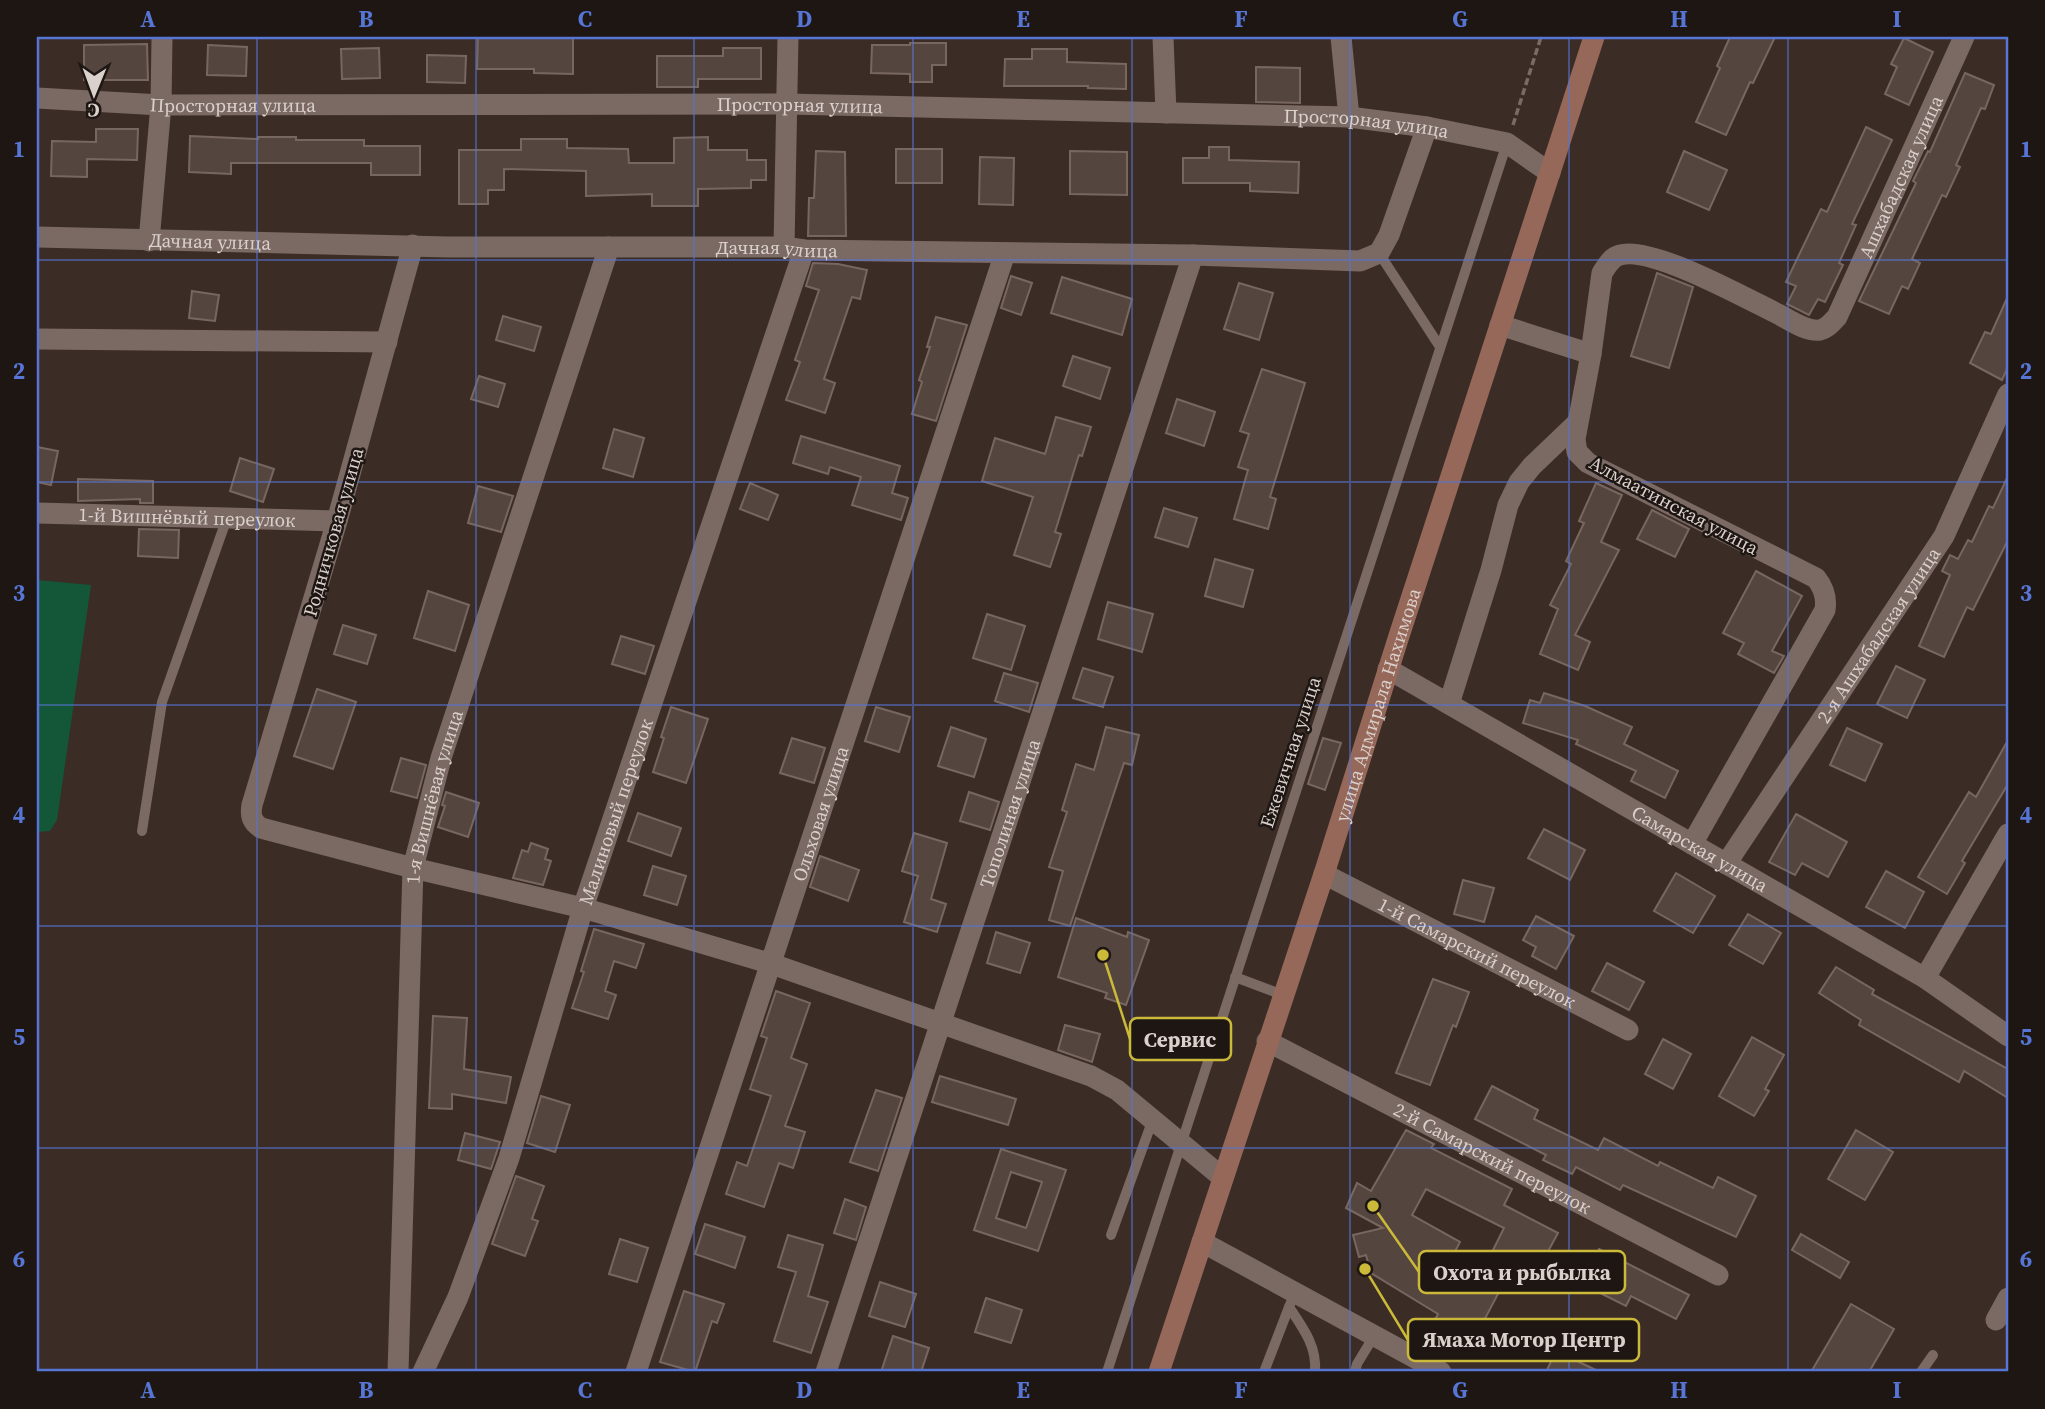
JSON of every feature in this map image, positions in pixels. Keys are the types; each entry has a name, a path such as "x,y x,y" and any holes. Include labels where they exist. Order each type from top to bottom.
{"main road":[{"name":"улица Адмирала Нахимова","path":"1159,1372 1324,874 1594,37"}],"street":[{"path":"149,242 161,105 162,37"},
{"name":"Малиновый переулок","path":"423,1372 458,1297 509,1158 583,908 794,249 787,104 788,37"},
{"path":"1163,37 1166,113"},
{"path":"1341,37 1349,117"},
{"name":"Ашхабадская улица","path":"1837,317 1964,37"},
{"name":"Просторная улица","path":"37,98 161,105 787,104 1349,117 1427,127 1507,143 1550,173"},
{"path":"1379,253 1398,215 1427,127"},
{"name":"Дачная улица","path":"37,237 149,242 1193,255 1360,261 1379,253"},
{"name":"Родничковая улица","path":"413,246 337,521 252,805 252,818 261,828 413,868"},
{"name":"1-я Вишнёвая улица","path":"398,1372 413,868 441,758 609,247"},
{"name":"Ольховая улица","path":"636,1372 1005,253"},
{"name":"Алмаатинская улица","path":"1692,844 1825,610 1825,594 1816,578 1588,463 1577,452 1577,423 1591,354 1602,273 1612,259 1626,254 1653,257 1810,329 1821,330 1837,317"},
{"name":"Тополиная улица","path":"826,1372 1193,255"},
{"path":"1500,325 1591,354"},
{"path":"37,339 387,342"},
{"name":"2-я Ашхабадская улица","path":"1726,864 1944,536 2008,394"},
{"path":"1450,704 1508,505 1518,482 1577,423"},
{"name":"1-й Вишнёвый переулок","path":"37,513 337,521"},
{"name":"Самарская улица","path":"1388,669 1925,978 2008,1036"},
{"path":"1925,978 2008,834"},
{"path":"413,868 583,908 772,964 1091,1076 1117,1090 1223,1178"},
{"name":"1-й Самарский переулок","path":"1324,874 1628,1031"},
{"name":"2-й Самарский переулок","path":"1267,1041 1718,1275"},
{"path":"1202,1242 1292,1300 1374,1336 1441,1372"},
{"path":"2002,1324 2008,1297"}],"lane":[{"name":"Ежевичная улица","path":"1107,1372 1507,143"},
{"path":"1379,253 1440,347"},
{"path":"142,831 162,702 228,518"},
{"path":"1235,977 1283,995"},
{"path":"1111,1235 1153,1119"},
{"path":"1264,1372 1292,1300"},
{"path":"1292,1300 1311,1342 1315,1372"},
{"path":"1355,1372 1374,1336"},
{"path":"1921,1372 1933,1355"}],"path":[{"path":"1507,143 1541,37"}],"green space":[{"path":"37,580 91,585 57,820 50,831 37,832"}],"building":[{"path":"478,37 573,37 573,74 534,73 534,69 477,69"},
{"path":"1730,37 1775,37 1753,83 1750,82 1726,135 1696,122 1720,68 1717,66"},
{"path":"1904,38 1933,52 1909,105 1885,94 1897,67 1891,64"},
{"path":"946,43 946,65 932,65 932,82 910,82 910,74 871,73 872,45"},
{"path":"147,44 148,80 84,80 84,45"},
{"path":"208,45 247,47 246,76 207,75"},
{"path":"379,48 380,78 342,79 341,49"},
{"path":"723,48 761,48 761,79 698,79 698,87 657,87 657,56 723,56"},
{"path":"1032,49 1067,49 1067,62 1126,64 1126,89 1004,86 1005,59 1032,59"},
{"path":"427,55 466,56 465,83 427,82"},
{"path":"1256,67 1300,68 1300,103 1256,102"},
{"path":"1965,73 1994,85 1985,109 1981,108 1956,165 1960,167 1946,197 1942,195 1912,259 1920,263 1908,289 1902,286 1889,314 1859,301"},
{"path":"1866,127 1892,140 1852,224 1856,225 1839,263 1843,265 1825,302 1818,299 1809,315 1787,304 1796,286 1786,282 1821,209 1827,212"},
{"path":"96,129 138,129 137,160 87,159 87,177 51,176 52,141 96,142"},
{"path":"190,136 258,139 296,137 296,140 364,140 364,146 420,146 420,175 371,175 371,163 231,163 231,174 189,172"},
{"path":"708,137 708,150 747,150 747,160 766,160 766,180 751,180 751,188 698,189 698,206 652,206 652,194 586,196 586,171 504,169 504,190 488,190 488,204 459,204 459,150 521,150 521,139 567,139 567,148 628,149 629,163 674,163 674,138"},
{"path":"1209,147 1229,147 1229,160 1299,162 1298,193 1250,191 1250,183 1183,183 1183,158 1209,158"},
{"path":"896,149 942,149 942,183 896,183"},
{"path":"816,151 845,152 846,236 808,236 809,198 814,198"},
{"path":"1070,151 1127,152 1127,195 1070,194"},
{"path":"1684,151 1727,170 1709,210 1667,192"},
{"path":"980,157 1014,158 1013,205 979,204"},
{"path":"813,263 838,264 867,270 860,299 852,297 824,379 835,383 825,413 786,400 800,362 795,360 819,290 806,286"},
{"path":"1657,273 1693,287 1669,368 1631,356"},
{"path":"1011,276 1032,283 1021,315 1001,308"},
{"path":"1062,277 1132,299 1122,335 1051,313"},
{"path":"1239,283 1273,293 1259,340 1224,329"},
{"path":"192,291 219,295 215,321 189,318"},
{"path":"2008,296 2008,367 2002,380 1970,363 1985,332 1991,334"},
{"path":"503,316 541,327 534,351 496,340"},
{"path":"936,317 967,325 936,421 912,414"},
{"path":"1073,356 1110,368 1100,399 1063,386"},
{"path":"1262,369 1305,383 1270,497 1276,499 1268,529 1234,519 1248,470 1238,467 1249,434 1240,431"},
{"path":"479,376 505,384 498,407 471,399"},
{"path":"1177,399 1215,412 1204,446 1166,433"},
{"path":"1056,417 1091,427 1082,456 1079,455 1055,532 1061,534 1050,567 1014,555 1033,497 982,481 995,438 1045,454"},
{"path":"614,429 644,438 633,477 603,468"},
{"path":"801,436 900,466 892,493 908,498 901,520 852,505 861,477 830,467 828,474 793,463"},
{"path":"37,447 58,451 51,485 37,482"},
{"path":"240,458 274,469 263,502 230,491"},
{"path":"2008,476 2008,540 1973,610 1967,607 1944,657 1919,646 1950,575 1942,571 1950,555 1958,559 1968,540 1972,542 1989,506 1993,508"},
{"path":"78,479 153,481 153,503 140,503 140,499 78,501"},
{"path":"750,483 778,495 768,520 740,509"},
{"path":"1596,483 1622,495 1601,542 1619,550 1575,635 1590,642 1578,670 1540,654 1558,609 1550,605 1571,564 1566,561 1584,523 1579,521"},
{"path":"478,486 513,496 501,532 468,523"},
{"path":"1164,508 1197,518 1188,547 1155,537"},
{"path":"1652,510 1689,529 1675,557 1637,539"},
{"path":"139,529 179,530 178,558 138,556"},
{"path":"1215,559 1253,570 1243,607 1205,596"},
{"path":"1756,571 1802,596 1772,651 1784,656 1774,673 1738,654 1744,643 1723,633"},
{"path":"428,591 469,605 455,651 414,638"},
{"path":"1108,602 1153,614 1142,652 1098,639"},
{"path":"987,614 1025,626 1011,670 973,658"},
{"path":"343,625 376,635 367,664 334,654"},
{"path":"621,636 654,646 645,674 612,664"},
{"path":"1896,666 1925,680 1907,718 1877,704"},
{"path":"1083,668 1113,677 1103,707 1073,698"},
{"path":"1004,673 1038,683 1029,712 995,701"},
{"path":"317,689 356,702 333,769 294,756"},
{"path":"1544,693 1585,706 1632,727 1624,744 1678,771 1665,798 1631,781 1636,771 1576,744 1578,740 1523,723 1530,700 1540,703"},
{"path":"671,707 708,719 686,783 653,772"},
{"path":"876,707 910,717 899,752 865,741"},
{"path":"951,727 986,739 974,777 938,766"},
{"path":"1106,727 1139,735 1132,765 1124,763 1070,926 1049,920 1063,871 1049,867 1067,812 1062,810 1076,764 1094,770"},
{"path":"1847,728 1882,744 1865,781 1830,765"},
{"path":"792,738 825,748 814,783 780,773"},
{"path":"1323,738 1341,743 1325,790 1308,784"},
{"path":"2008,740 2008,784 1962,861 1965,863 1947,894 1918,877 1969,792 1976,797"},
{"path":"401,758 426,765 417,798 391,791"},
{"path":"446,792 479,803 468,837 438,827 445,806 442,805"},
{"path":"969,792 999,802 990,830 960,821"},
{"path":"638,813 681,828 671,856 628,841"},
{"path":"1796,814 1847,842 1828,877 1802,863 1795,875 1769,862"},
{"path":"1544,829 1585,850 1570,880 1528,858"},
{"path":"914,833 947,843 931,899 946,904 937,932 904,922 918,876 902,871"},
{"path":"531,843 548,849 545,859 551,861 543,885 513,878 522,850 528,852"},
{"path":"820,856 859,870 848,901 810,887"},
{"path":"653,866 686,876 677,905 644,895"},
{"path":"1886,871 1924,892 1905,928 1866,907"},
{"path":"1676,873 1715,896 1693,933 1654,911"},
{"path":"1463,880 1494,888 1484,922 1454,914"},
{"path":"1748,914 1781,933 1763,964 1729,945"},
{"path":"1536,916 1574,936 1556,969 1532,956 1536,947 1523,940"},
{"path":"1076,918 1127,937 1128,932 1149,940 1126,1005 1105,998 1107,993 1058,977"},
{"path":"594,929 644,944 636,968 614,961 605,991 616,995 608,1019 572,1008"},
{"path":"996,932 1030,943 1020,973 987,963"},
{"path":"1607,963 1644,982 1629,1010 1592,991"},
{"path":"1836,967 1874,990 1872,994 2008,1069 2008,1098 1964,1071 1959,1082 1859,1025 1861,1020 1819,993"},
{"path":"1433,979 1469,992 1430,1085 1396,1073"},
{"path":"776,991 810,1003 791,1058 807,1064 785,1126 805,1132 793,1168 779,1163 764,1207 726,1194 737,1162 747,1166 771,1096 750,1089 767,1038 761,1036"},
{"path":"433,1016 467,1018 464,1069 511,1077 506,1103 452,1094 452,1109 429,1108"},
{"path":"1065,1025 1100,1034 1092,1062 1058,1050"},
{"path":"1752,1037 1784,1055 1765,1089 1769,1091 1754,1116 1719,1096"},
{"path":"1663,1039 1691,1054 1673,1089 1645,1074"},
{"path":"940,1076 1016,1099 1008,1125 932,1102"},
{"path":"1492,1086 1538,1110 1534,1119 1598,1150 1604,1138 1658,1166 1660,1162 1713,1188 1718,1177 1756,1196 1736,1237 1623,1185 1620,1190 1576,1167 1572,1174 1543,1160 1546,1155 1475,1119"},
{"path":"876,1090 902,1098 878,1171 850,1162"},
{"path":"541,1096 570,1105 555,1152 527,1143"},
{"path":"1406,1130 1434,1144 1431,1148 1512,1189 1504,1205 1558,1233 1537,1272 1493,1250 1504,1228 1426,1189 1412,1215 1460,1242 1447,1267 1499,1292 1469,1349 1430,1329 1438,1314 1371,1273 1366,1255 1359,1257 1353,1235 1383,1228 1346,1208 1357,1183 1371,1191"},
{"path":"1856,1130 1893,1152 1865,1200 1828,1179"},
{"path":"465,1133 500,1142 491,1169 458,1160"},
{"path":"1001,1149 1066,1170 1038,1251 974,1230","holes":["1011,1172 1042,1182 1026,1228 996,1218"]},
{"path":"516,1176 544,1186 532,1219 538,1221 525,1256 492,1244"},
{"path":"845,1199 866,1207 856,1240 834,1233"},
{"path":"705,1224 745,1237 735,1268 695,1254"},
{"path":"1801,1234 1849,1262 1840,1278 1792,1250"},
{"path":"788,1235 823,1245 808,1296 828,1302 811,1353 774,1341 796,1272 778,1267"},
{"path":"620,1239 648,1248 637,1282 609,1274"},
{"path":"1599,1249 1689,1295 1676,1319 1631,1296 1626,1306 1582,1284"},
{"path":"880,1282 916,1294 905,1327 869,1316"},
{"path":"684,1291 724,1304 717,1323 712,1321 695,1372 660,1362"},
{"path":"986,1298 1022,1310 1011,1343 975,1332"},
{"path":"1851,1304 1894,1329 1869,1372 1811,1372"},
{"path":"893,1336 929,1348 921,1372 881,1372"},
{"path":"1556,1351 1600,1372 1546,1372"}],"place":[{"name":"Сервис","path":"1103,955"},
{"name":"Охота и рыбылка","path":"1373,1206"},
{"name":"Ямаха Мотор Центр","path":"1365,1269"}]}
